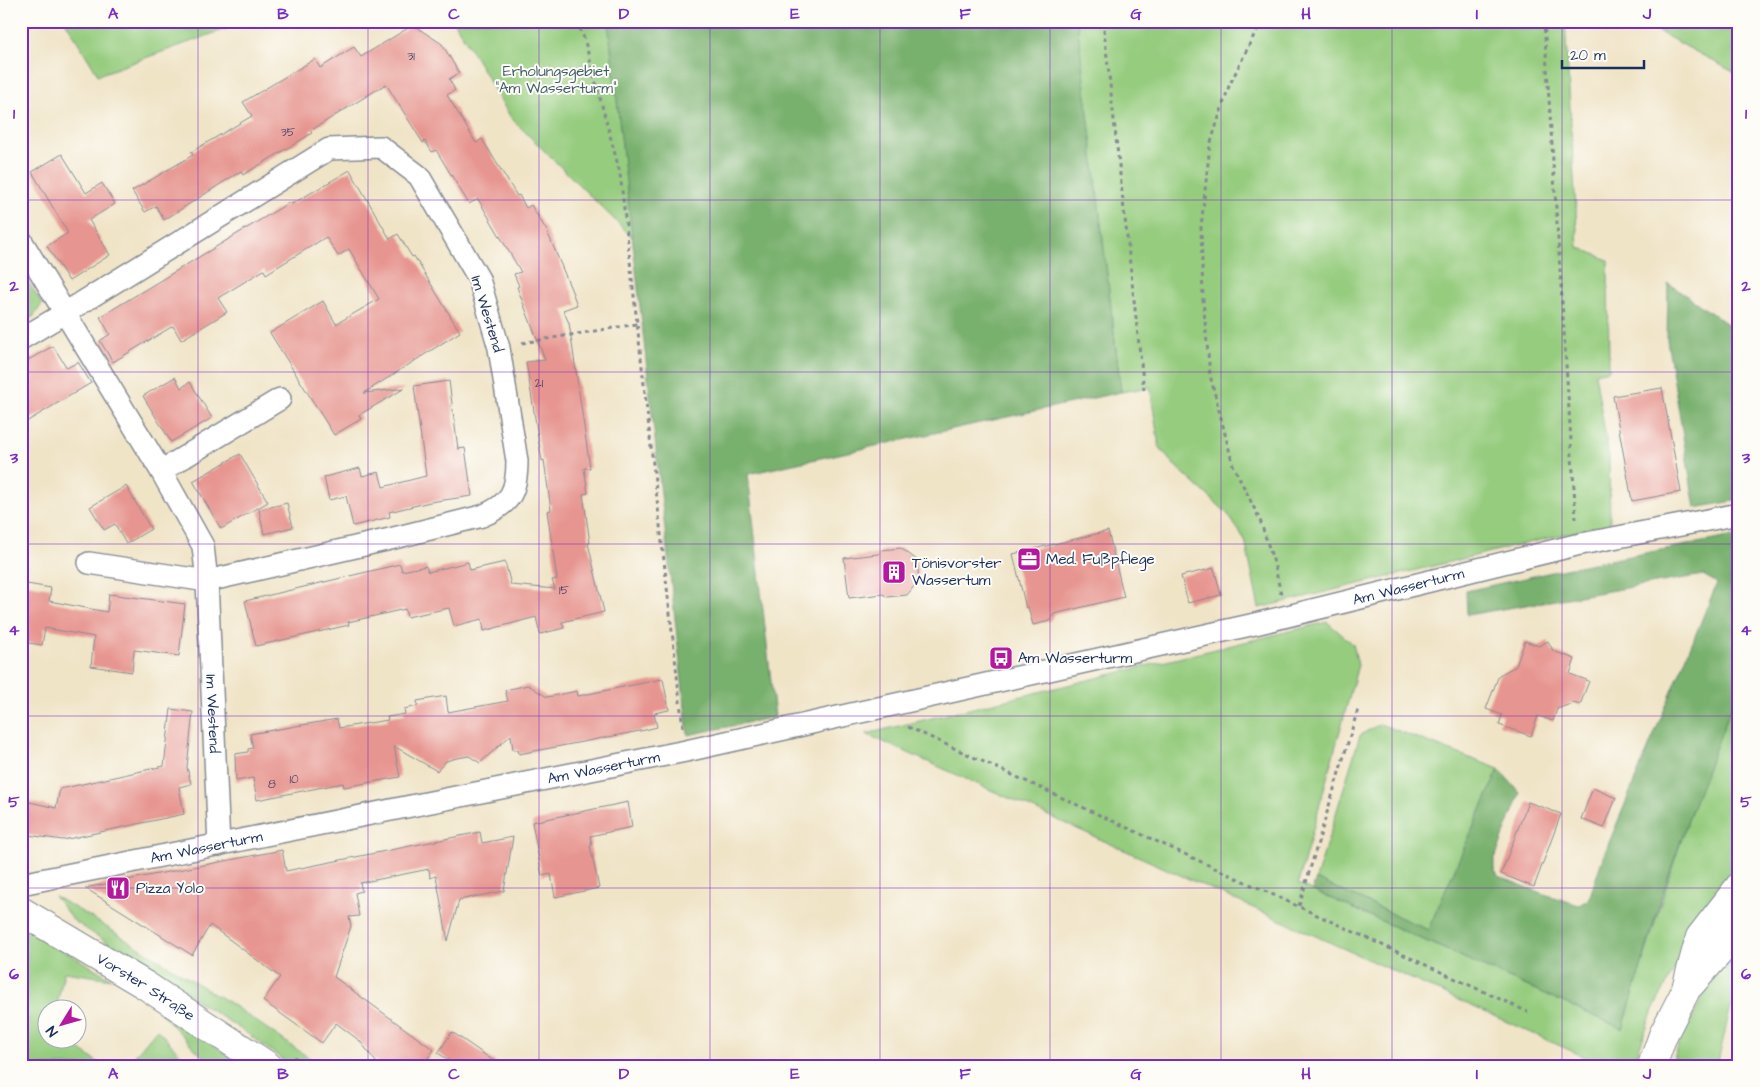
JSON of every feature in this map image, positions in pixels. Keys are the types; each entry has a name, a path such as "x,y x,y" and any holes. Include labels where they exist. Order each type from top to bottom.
{"main road":[{"path":"1652,1066 1663,1035 1685,992 1700,937 1739,887"},
{"name":"Vorster Straße","path":"21,911 145,985 268,1066"},
{"path":"1685,992 1739,930"}],"street":[{"name":"Im Westend","path":"65,313 329,149 381,148 419,176 479,278 500,348 517,461 517,478 514,491 495,510 482,516 386,540 207,581 89,563"},
{"name":"Im Westend","path":"21,240 161,471 203,546 207,581 219,845"},
{"path":"21,338 65,313"},
{"path":"161,471 280,399"},
{"name":"Am Wasserturm","path":"21,884 686,751 1286,617 1576,545 1739,514"}],"path":[{"path":"576,21 584,38 610,129 620,173 686,751"},
{"path":"1103,21 1144,390"},
{"path":"1261,21 1229,86 1210,144 1201,227 1203,300 1210,375 1233,465 1263,529 1274,563 1286,617"},
{"path":"1544,21 1577,523 1576,545"},
{"path":"500,348 637,324"},
{"path":"871,710 1528,1012"},
{"path":"1299,906 1358,710"}],"green space":[{"path":"65,21 248,21 98,75"},
{"name":"Erholungsgebiet \"Am Wasserturm\"","path":"454,21 608,21 633,238 511,118"},
{"path":"608,21 1077,21 1121,392 748,474 775,717 688,735"},
{"path":"1077,21 1565,21 1578,247 1608,260 1609,370 1595,373 1609,457 1610,525 1582,530 1259,608 1245,540 1227,513 1171,462 1159,446 1150,387 1121,392"},
{"path":"1639,21 1739,21 1739,75"},
{"path":"21,270 42,304 34,316 21,324"},
{"path":"1668,283 1739,332 1739,500 1695,508 1667,340"},
{"path":"1739,535 1739,687 1689,817 1661,898 1623,1029 1312,890 1316,879 1428,930 1499,769 1520,793 1494,861 1494,869 1498,876 1541,893 1579,905 1589,899 1603,857 1717,583 1703,575 1467,615 1466,591 1588,564"},
{"path":"1327,622 1353,644 1358,665 1298,884 1623,1029 1662,899 1691,813 1739,687 1739,873 1714,904 1690,940 1653,1010 1633,1066 1605,1066 866,734"},
{"path":"1380,724 1499,769 1428,930 1316,879 1360,735"},
{"path":"54,896 218,995 321,1066 291,1066 248,1034 74,921"},
{"path":"21,925 112,979 64,972 58,1000 38,1000 38,1050 80,1050 103,1066 21,1066"},
{"path":"1739,944 1739,997 1730,1010 1717,1066 1671,1066 1679,1044 1707,988"},
{"path":"158,1010 245,1066 218,1066 199,1053"},
{"path":"157,1029 191,1066 126,1066"}],"building":[{"path":"413,25 442,44 459,73 449,79 455,90 447,95 476,143 482,139 517,196 519,195 526,208 531,205 547,231 577,305 563,310 569,323 590,468 584,468 588,493 583,494 590,543 588,543 604,612 562,622 564,628 540,634 536,617 484,631 482,619 454,626 449,608 407,617 405,609 348,622 349,625 256,646 245,601 400,564 402,571 426,566 428,572 468,562 470,570 505,562 511,585 555,589 552,580 557,579 547,511 551,510 526,362 545,360 517,287 519,286 514,274 521,272 478,199 469,204 436,150 432,152 425,141 423,143 386,84 310,131 312,133 301,140 243,175 241,171 164,220 156,206 145,212 132,191 193,155 191,152 252,116 243,102 315,59 320,68 354,47 361,57"},
{"path":"62,154 86,193 102,183 115,204 89,220 110,255 69,281 47,246 68,233 32,172"},
{"path":"350,170 390,239 398,234 412,257 414,256 460,332 364,393 405,388 359,415 361,419 334,435 270,333 323,301 336,324 379,299 349,249 338,256 326,237 266,274 264,270 218,298 227,312 181,340 173,326 113,362 100,341 110,334 100,317 290,202 292,204"},
{"path":"53,346 67,368 78,362 91,383 21,425 21,364"},
{"path":"175,377 181,388 190,382 212,418 171,442 143,396"},
{"path":"449,381 458,449 465,448 472,496 430,502 389,512 390,517 353,526 346,496 329,500 324,477 360,468 362,476 379,472 383,487 426,476 414,386"},
{"path":"1662,388 1681,492 1632,501 1613,396"},
{"path":"240,454 268,502 221,529 193,481"},
{"path":"126,486 151,529 126,544 115,524 104,530 90,507"},
{"path":"287,503 293,527 264,534 259,510"},
{"path":"1108,531 1124,597 1054,614 1050,621 1033,625 1028,607 1026,608 1013,554"},
{"name":"Tönisvorster Wassertum","path":"901,548 917,560 919,580 907,595 887,597 883,594 849,598 844,558 878,554 882,550"},
{"path":"1214,568 1221,595 1188,603 1181,576"},
{"path":"21,583 51,588 49,601 107,612 109,594 185,604 179,656 134,650 132,672 91,666 94,637 45,628 42,645 21,642"},
{"path":"1525,641 1539,646 1548,641 1553,651 1575,659 1570,674 1589,681 1580,705 1573,703 1557,709 1553,721 1538,716 1531,736 1499,725 1502,715 1486,709 1499,675 1516,666"},
{"path":"663,679 669,710 654,713 657,727 645,730 519,754 518,750 513,750 511,735 480,763 469,756 457,758 446,761 437,771 394,746 400,777 344,787 343,783 257,800 253,778 236,781 235,754 248,752 248,749 253,748 250,734 337,719 339,728 388,720 387,717 405,714 404,709 418,706 417,701 446,696 448,712 508,701 505,690 528,685 547,697 577,691 578,696"},
{"path":"171,709 193,712 187,767 191,784 179,787 184,814 63,840 21,834 21,800 56,808 60,789 164,766"},
{"path":"1593,788 1616,798 1604,828 1581,819"},
{"path":"628,802 632,827 590,836 592,845 590,846 599,888 555,897 551,874 542,876 532,822"},
{"path":"1528,802 1561,814 1534,887 1501,874"},
{"path":"480,832 482,843 513,837 504,891 459,900 448,941 436,876 430,878 429,869 360,883 362,891 355,893 359,916 349,917 351,926 334,977 434,1050 422,1066 379,1066 360,1041 336,1023 322,1043 263,1001 280,977 210,925 192,955 85,888 282,850 286,871"},
{"path":"452,1032 501,1066 457,1066 438,1053"}],"place":[{"name":"Med. Fußpflege","path":"1029,559"},
{"name":"Tönisvorster Wassertum","path":"894,572"},
{"name":"Am Wasserturm","path":"1001,658"},
{"name":"Pizza Yolo","path":"118,888"}]}
